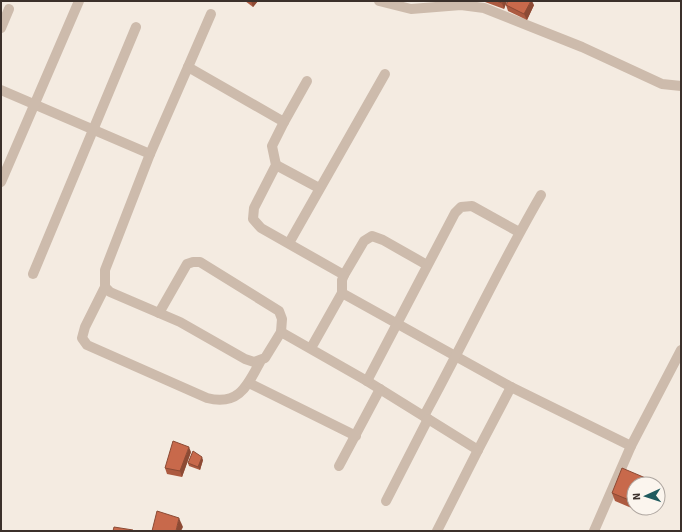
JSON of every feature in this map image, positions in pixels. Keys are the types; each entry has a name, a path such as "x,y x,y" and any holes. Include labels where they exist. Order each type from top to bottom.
{"street":[{"path":"1,182 79,1"},
{"path":"379,1 411,9 461,5 484,8 582,47 662,84 681,86"},
{"path":"1,28 9,9"},
{"path":"159,313 187,264 200,262 279,311 282,318 281,332 265,358 260,362 249,383 234,398 221,401 208,398 87,345 82,338 85,327 105,287 105,270 150,154 211,14"},
{"path":"33,274 136,27"},
{"path":"188,67 284,122"},
{"path":"289,243 385,74"},
{"path":"307,81 272,146 277,160 276,165 254,208 253,219 260,228 344,275"},
{"path":"1,90 150,154"},
{"path":"276,165 319,188"},
{"path":"386,501 519,232 541,195"},
{"path":"367,381 455,213 461,208 472,206 519,232"},
{"path":"311,348 342,293 342,280 344,275 364,241 372,236 383,240 427,265"},
{"path":"105,287 110,292 180,322 245,359 260,362"},
{"path":"342,293 397,326 511,387 631,446"},
{"path":"281,332 367,381 478,450"},
{"path":"594,531 631,446 681,350"},
{"path":"249,383 356,436"},
{"path":"437,531 511,387"},
{"path":"339,466 380,389"}],"building":[{"path":"508,1 531,1 524,14 506,5"},
{"path":"173,441 189,447 180,471 165,468"},
{"path":"193,451 202,457 198,467 188,463"},
{"path":"622,468 641,476 626,476 626,499 612,493"},
{"path":"157,511 179,518 176,531 152,531"},
{"path":"114,527 133,530 133,531 113,531"}]}
